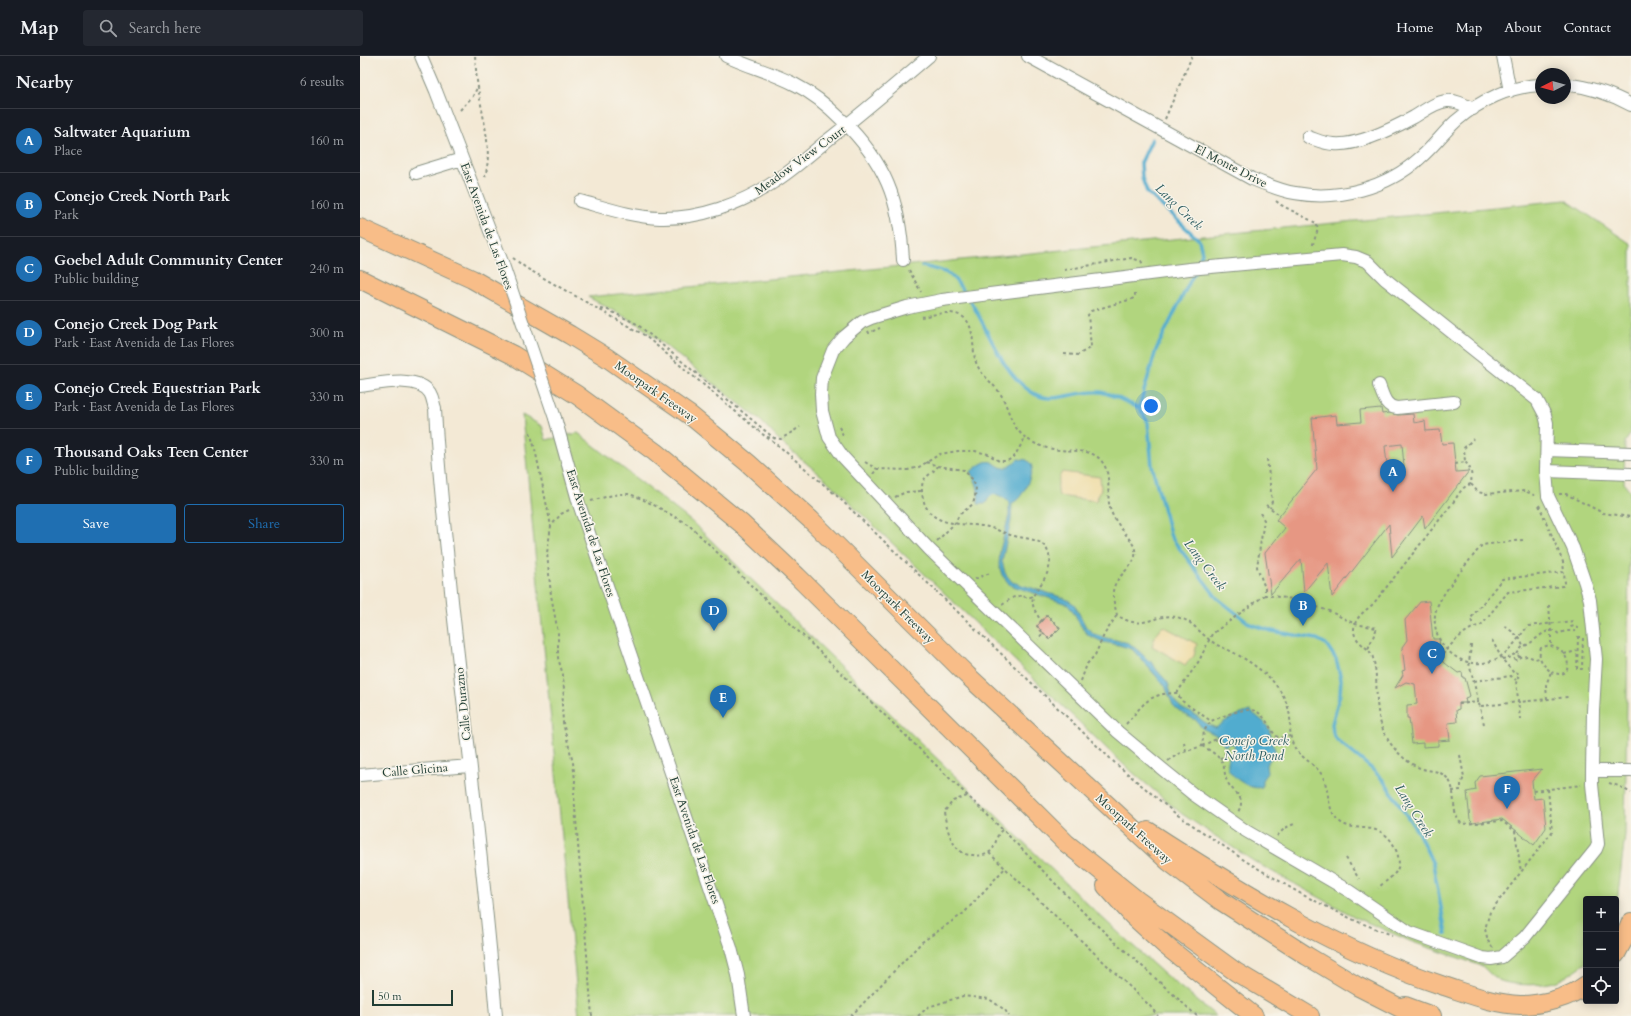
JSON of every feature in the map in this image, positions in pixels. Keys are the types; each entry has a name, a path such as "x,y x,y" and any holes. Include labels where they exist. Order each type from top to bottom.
{"highway":[{"name":"Moorpark Freeway","path":"360,228 472,279 606,356 691,416 748,463 811,520 967,675 1168,861 1221,901 1306,956 1368,992 1416,1016"},
{"path":"360,279 513,355 577,395 655,452 742,524 797,576 1066,842 1132,915 1166,946 1254,1016"},
{"path":"1105,804 1282,914 1364,954 1418,977 1484,999 1521,1005 1553,1000 1568,995 1583,987"},
{"path":"1066,842 1137,900 1236,972 1310,1016"},
{"path":"1619,948 1631,922"},
{"path":"1368,992 1432,1016"}],"street":[{"name":"East Avenida de Las Flores","path":"421,56 462,159 507,259 555,418 585,502 731,948 738,975 744,1016"},
{"path":"726,56 774,74 797,85 823,101 847,125 870,152 881,168 889,186 898,216 903,260"},
{"name":"Meadow View Court","path":"580,201 627,214 660,218 689,216 722,208 752,196 775,182 847,125 929,56"},
{"name":"El Monte Drive","path":"1028,56 1252,179 1277,189 1318,196 1345,194 1368,188 1397,174 1419,159 1456,122 1481,102 1510,90 1535,86"},
{"path":"1503,56 1510,90"},
{"path":"1571,85 1614,96 1631,105"},
{"path":"1308,137 1324,143 1351,143 1394,128 1440,102 1451,101 1473,109"},
{"path":"416,173 462,159"},
{"path":"1342,255 1356,257 1368,262 1385,279 1537,400 1546,415 1546,471 1548,496 1573,548 1590,600 1596,659 1593,711 1592,784 1598,839 1596,849 1525,937 1502,957 1497,959 1476,957 1417,936 1349,891 1271,846 1193,794 1118,732 929,549 842,457 829,437 822,411 820,394 822,378 833,350 844,337 862,322 886,313 926,303 985,294 1189,269 1312,258 1342,255"},
{"name":"Calle Durazno","path":"360,386 412,382 420,385 430,393 435,408 443,514 470,766 487,907 496,1016"},
{"path":"1379,385 1387,404 1392,408 1454,402"},
{"path":"1547,450 1631,453"},
{"path":"1546,471 1631,474"},
{"name":"Calle Glicina","path":"360,774 470,766"},
{"path":"1592,771 1631,771"}],"path":[{"path":"475,56 486,137 488,167 485,178"},
{"path":"1161,128 1192,56"},
{"path":"460,110 473,96 478,86"},
{"path":"1277,189 1275,200 1281,205 1316,223 1318,226 1311,249 1312,258"},
{"path":"1064,270 1131,258 1141,261 1145,274"},
{"path":"507,259 600,309 644,335 766,437 781,439 800,427"},
{"path":"903,260 926,303"},
{"path":"1064,354 1078,355 1091,347 1088,315 1091,311 1132,299 1135,297 1135,294"},
{"path":"600,309 608,310 637,324 775,439"},
{"path":"915,318 952,313 962,317 968,323 975,361 981,373 1000,394 1012,421 1025,438 1054,450 1086,451 1098,458 1103,463 1108,476 1108,498 1110,510 1134,546 1136,552 1132,564 1117,581 1114,587 1113,593 1117,615 1104,635 1095,655 1087,664 1082,679 1074,689"},
{"path":"862,322 869,333"},
{"path":"865,335 882,327"},
{"path":"837,423 846,440"},
{"path":"530,432 548,504 551,526 547,553 550,588 558,633 558,658 563,676 563,723 575,780 574,795 592,1016"},
{"path":"862,460 877,469 908,470 919,467 940,454 958,451 975,451 988,454 999,461 1007,461 1014,457 1025,438"},
{"path":"1473,439 1464,448 1465,462 1469,466 1472,474 1471,484 1478,492 1486,494 1525,491 1540,497"},
{"path":"1267,459 1272,501 1270,508"},
{"path":"926,462 938,466 964,470 972,479 976,487 973,504 959,515 955,523 929,549"},
{"path":"1455,464 1465,462"},
{"path":"938,466 923,482 922,491 926,507 932,516 939,520 989,527 1008,534 1037,540 1044,545 1050,561 1049,569 1033,596 1032,603 1033,608 1041,621"},
{"path":"865,481 877,469"},
{"path":"1471,484 1466,486 1460,492 1374,603 1362,613 1355,624 1355,636 1373,656 1377,679 1377,701 1384,735 1405,759 1419,768 1440,772 1448,779 1451,785 1453,804 1459,822 1462,824 1502,821 1515,831 1521,872"},
{"path":"887,504 898,494 903,492 922,491"},
{"path":"551,526 561,514 585,502 621,494 628,494 643,500 689,525 1002,830 1090,919 1198,1016"},
{"path":"1559,494 1566,494 1603,513 1631,516"},
{"path":"1439,659 1446,650 1473,627 1481,625 1508,592 1562,586 1565,583 1563,562 1536,496"},
{"path":"1266,505 1280,515"},
{"path":"1260,513 1264,520 1257,567 1264,588 1264,594"},
{"path":"1523,540 1482,545 1438,602 1434,623 1436,633 1446,650 1456,658 1469,663 1483,663 1501,658 1512,657 1514,654 1517,654 1523,646 1534,641 1537,636 1551,631 1559,634 1570,630"},
{"path":"1473,627 1471,618 1502,579 1564,572"},
{"path":"968,587 977,577 990,573"},
{"path":"1177,693 1199,662 1208,639 1212,634 1264,594 1292,599 1329,611 1355,624 1378,628 1368,649"},
{"path":"995,614 1012,598 1018,596 1026,598 1033,596"},
{"path":"1549,605 1551,646"},
{"path":"1047,615 1060,628 1049,639 1043,633 1037,626 1047,615"},
{"path":"1117,615 1124,620 1134,623 1143,623 1170,616 1182,618 1208,639 1240,656 1270,678 1279,689 1288,707 1290,736 1294,747 1298,753 1322,775 1326,785 1329,805 1338,821 1344,825 1381,832 1390,839 1396,850 1399,861 1398,870 1393,877 1385,881 1378,888"},
{"path":"1501,658 1528,626 1574,621"},
{"path":"1505,626 1519,637 1523,646"},
{"path":"1031,648 1043,633"},
{"path":"1578,637 1583,637 1582,669 1577,669 1577,652 1578,637"},
{"path":"1492,640 1501,658 1514,673 1516,672 1518,674 1518,678 1516,680 1520,719"},
{"path":"1471,645 1469,663 1481,706 1484,724"},
{"path":"1551,646 1564,654 1569,662 1566,672 1559,674 1551,672 1539,658 1541,648 1551,646"},
{"path":"1564,654 1577,652"},
{"path":"1517,654 1520,657"},
{"path":"1512,657 1516,660 1520,657 1528,656 1535,659 1539,658"},
{"path":"1547,699 1546,685 1551,672"},
{"path":"1474,681 1512,676 1514,673"},
{"path":"1512,676 1513,679 1516,680"},
{"path":"1118,732 1151,697 1163,693 1177,693"},
{"path":"1177,693 1182,701 1210,721"},
{"path":"1481,706 1568,696"},
{"path":"1459,704 1479,702"},
{"path":"1202,746 1204,731 1210,721 1243,711 1253,710 1259,714 1268,722 1275,736 1290,736"},
{"path":"1161,768 1171,758 1178,754 1202,746 1216,739"},
{"path":"1184,742 1186,751"},
{"path":"1202,746 1209,749 1220,759 1229,786 1240,798 1240,807 1232,821"},
{"path":"1220,759 1229,749"},
{"path":"1452,791 1461,790 1461,784 1464,778 1460,755"},
{"path":"1604,783 1619,786 1631,793"},
{"path":"1534,791 1585,784"},
{"path":"1498,953 1488,942 1485,929 1486,921 1490,912 1552,832 1548,789"},
{"path":"967,796 953,800 944,812 946,827 953,842 963,853 978,856 989,853 996,845 998,836 1002,830"},
{"path":"1271,846 1281,831 1294,824"},
{"path":"989,853 1150,1006 1158,1016"},
{"path":"1346,858 1359,879"},
{"path":"851,1016 922,942 964,913 1005,868"},
{"path":"918,1016 928,1007 963,996 989,999 1005,1010 1009,1016"},
{"path":"1192,1016 1195,1013"}],"green space":[{"path":"1566,200 1631,244 1631,433 1625,442 1624,483 1630,491 1625,834 1618,896 1583,896 1583,965 1561,979 1551,983 1521,985 1501,981 1482,966 1410,941 1355,917 1255,862 1182,814 1124,765 823,477 782,443 760,420 638,324 588,297"},
{"path":"522,415 542,426 546,440 578,433 692,522 1098,914 1164,974 1216,1016 579,1016"}],"sand":[{"path":"1062,472 1100,477 1101,489 1096,501 1059,496 1058,484"},
{"path":"1163,626 1197,644 1194,656 1185,665 1152,646 1156,634"}],"water":[{"name":"Conejo Creek North Pond","path":"1018,459 1027,460 1031,464 1032,468 1028,483 1019,498 1012,503 1011,521 1002,561 1005,573 1012,582 1064,598 1074,604 1086,627 1094,634 1129,643 1153,663 1168,683 1176,703 1184,710 1194,714 1206,723 1216,728 1228,720 1250,711 1264,722 1269,729 1275,753 1266,765 1267,773 1262,780 1262,787 1258,788 1248,786 1231,773 1228,769 1228,762 1229,757 1232,757 1234,753 1233,750 1235,746 1232,743 1224,746 1220,737 1202,728 1196,720 1185,715 1176,708 1173,705 1165,686 1132,649 1103,642 1088,635 1067,604 1010,585 1002,575 999,565 1000,551 1009,515 1009,502 999,496 994,495 988,499 985,504 978,504 977,487 970,472 985,462 993,463 1002,468 1011,465"}],"building":[{"path":"1381,408 1382,414 1413,414 1414,423 1425,421 1426,431 1440,430 1442,444 1453,443 1456,472 1469,471 1425,529 1423,516 1392,557 1389,524 1332,597 1328,563 1304,592 1301,559 1271,594 1265,553 1285,528 1276,520 1317,469 1312,418 1336,415 1337,424 1361,422 1360,410","holes":["1402,444 1404,466 1389,483 1385,446"]},
{"path":"1429,601 1433,639 1439,639 1440,648 1443,650 1437,657 1458,673 1462,672 1470,696 1465,698 1466,703 1459,703 1459,709 1456,710 1457,722 1448,723 1450,740 1438,741 1438,746 1423,747 1423,743 1412,744 1409,718 1407,718 1407,705 1417,704 1415,684 1406,682 1395,688 1403,675 1402,671 1405,670 1402,647 1407,640 1405,620 1420,602"},
{"path":"1047,615 1060,628 1049,639 1037,626"},
{"path":"1542,769 1532,781 1534,799 1543,798 1546,828 1534,845 1502,819 1473,823 1470,820 1467,792 1476,790 1475,783 1480,776"}],"waterway":[{"name":"Lang Creek","path":"1152,139 1141,163 1142,178 1147,192 1199,240 1202,253 1198,265"},
{"path":"922,266 949,274 955,280 973,305 1009,371 1030,391 1038,396 1046,398 1100,392 1115,396 1139,408"},
{"name":"Lang Creek","path":"1195,271 1156,350 1139,408 1148,422 1152,466 1171,537 1217,598 1250,624 1272,631 1317,639 1326,644 1336,659 1341,679 1340,694 1332,724 1333,733 1337,740 1383,780 1419,834 1433,864 1446,934"}],"place":[{"name":"Saltwater Aquarium","path":"1393,492"},
{"name":"Conejo Creek North Park","path":"1303,626"},
{"name":"Conejo Creek Dog Park","path":"714,631"},
{"name":"Goebel Adult Community Center","path":"1432,674"},
{"name":"Conejo Creek Equestrian Park","path":"723,718"},
{"name":"Thousand Oaks Teen Center","path":"1507,809"}]}
